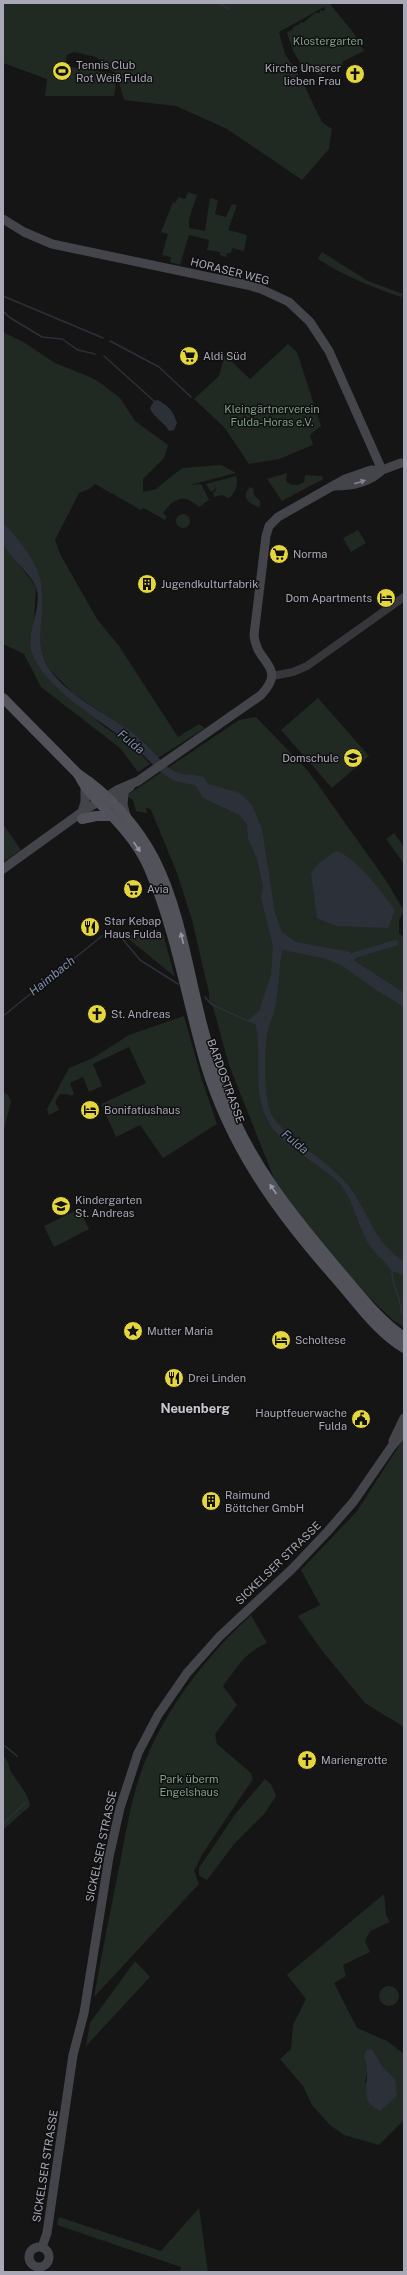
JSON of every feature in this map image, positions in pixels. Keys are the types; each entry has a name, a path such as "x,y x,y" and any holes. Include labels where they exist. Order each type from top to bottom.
{"main road":[{"name":"HORASER WEG","path":"3,219 24,232 52,244 247,285 262,289 289,302 310,322 329,351 382,470"},
{"path":"3,869 49,836 136,782 261,695 273,676 271,669 255,648 254,635 267,529 278,517 345,479 371,470 382,470 401,463"},
{"path":"3,698 105,802"},
{"path":"78,774 85,788 85,802 82,816"},
{"path":"105,802 124,793 136,782"},
{"path":"85,788 105,802"},
{"path":"124,793 123,805 128,820"},
{"name":"BARDOSTRASSE","path":"105,802 112,816 134,843 149,868 160,896 185,991 215,1091 231,1129 254,1174 302,1239 385,1334 404,1348"},
{"name":"BARDOSTRASSE","path":"105,802 128,820 151,852 162,874 188,961 203,1028 222,1090 240,1132 261,1170 288,1209 310,1237 376,1313 404,1337"},
{"path":"82,816 112,816"},
{"name":"SICKELSER STRASSE","path":"392,1446 404,1418"},
{"name":"SICKELSER STRASSE","path":"42,2247 47,2233 64,2127 71,2068 84,2013 109,1857 128,1781 144,1741 166,1701 198,1660 239,1618 311,1550 350,1506 392,1446 404,1432"},
{"path":"34,2247 42,2247 49,2255 48,2261 38,2269 28,2258 29,2252 34,2247"}],"street":[{"path":"273,676 293,672 307,666 404,597"}],"green space":[{"name":"Klostergarten","path":"3,3 329,3 353,32 364,51 342,62 343,65 319,76 314,67 314,70 308,74 294,53 287,33 293,29 293,27 300,24 300,22 303,23 315,13 320,13 320,10 325,10 324,7 279,32 285,54 301,79 322,122 332,129 329,149 302,180 227,129 176,106 124,100 117,76 114,96 45,96 47,79 3,63","holes":["74,52 96,57 116,74 65,66 67,55"]},
{"path":"188,192 197,195 189,219 189,228 205,231 210,198 218,200 215,214 226,217 232,204 237,205 228,230 247,235 244,251 232,248 231,253 227,253 226,257 220,255 220,252 207,250 209,240 189,235 180,265 170,262 171,257 162,255 168,234 161,232 173,202 175,203 179,197 185,199"},
{"path":"322,252 368,281 403,294 401,297 358,281 338,271 318,259"},
{"path":"3,332 25,343 55,363 99,382 120,398 135,421 168,445 164,458 143,479 143,492 156,489 182,468 221,465 236,473 190,485 201,484 209,500 199,507 189,500 180,499 175,501 163,513 167,517 165,520 144,508 141,510 95,484 89,489 79,493 55,540 60,554 97,619 119,646 178,737 199,724 205,728 158,758 146,743 73,693 50,670 42,655 40,639 42,589 30,558 3,522"},
{"name":"Kleingärtnerverein Fulda-Horas e.V.","path":"288,344 297,352 321,426 310,435 313,445 279,459 249,464 224,427 194,399 219,376 225,355 250,379"},
{"path":"287,473 286,481 292,485 297,485 304,482 305,475 322,476 323,479 282,501 267,479"},
{"path":"236,476 236,488 229,498 222,495 214,497 213,492 216,490 214,484 215,489 211,492 206,484"},
{"path":"250,487 253,488 254,495 260,501 260,507 250,502 246,497 247,491"},
{"path":"180,514 186,514 190,518 190,524 186,528 180,528 176,524 176,518"},
{"path":"358,530 366,543 351,552 343,538"},
{"path":"3,543 36,587 34,622 30,639 33,656 58,688 106,728 132,745 150,764 138,772 120,748 41,687 24,654 3,644"},
{"path":"318,698 369,756 332,788 281,730"},
{"path":"256,717 309,772 387,882 404,911 399,920 399,933 404,938 404,1327 394,1321 355,1284 277,1186 229,1065 213,1007 209,1003 209,993 192,920 177,873 151,810 146,807 147,813 136,811 133,800 126,796 239,720"},
{"path":"3,824 21,850 3,862"},
{"path":"394,833 404,847 404,864 386,839"},
{"path":"149,930 158,930 163,934 175,977 125,936"},
{"path":"184,1016 202,1080 217,1124 163,1158 140,1125 116,1137 101,1104 146,1083 129,1047 93,1064 102,1086 89,1092 83,1077 70,1083 74,1094 70,1096 68,1094 60,1094 55,1102 59,1110 49,1115 47,1109 69,1068 93,1058 129,1035"},
{"path":"3,1092 8,1095 11,1101 3,1134"},
{"path":"79,1209 89,1229 54,1247 44,1226"},
{"path":"404,1438 404,1727 365,1703 320,1648 298,1616 320,1605 301,1570 357,1511"},
{"name":"Park überm Engelshaus","path":"251,1615 267,1643 247,1656 223,1686 237,1705 215,1734 217,1744 251,1773 253,1779 203,1853 194,1871 199,1884 94,1997 128,1821 143,1765 169,1714 193,1678 221,1645"},
{"path":"3,1755 11,1772 25,1792 30,1806 3,1830"},
{"path":"265,1779 271,1784 276,1796 265,1813 235,1843 207,1880 199,1875 199,1868 236,1813"},
{"path":"384,1894 386,1915 390,1922 370,1931 365,1941 370,1952 343,1965 346,1976 334,1983 357,2028 387,2041 404,2054 404,2120 379,2145 344,2135 330,2125 312,2105 303,2086 280,2059 291,2049 293,2025 306,1999 287,1975","holes":["372,2049 383,2067 395,2079 365,2083"]},
{"path":"135,1961 150,1977 86,2046 90,2023"},
{"path":"389,1986 396,1989 399,1996 396,2003 389,2006 382,2003 379,1996 382,1989"},
{"path":"199,2208 208,2272 180,2272 181,2267 57,2225 59,2217 161,2251"}],"water":[{"path":"158,400 165,404 174,415 177,423 174,430 169,431 150,408 154,401"},
{"name":"Fulda","path":"3,522 19,540 33,561 39,575 42,593 41,648 48,667 59,680 72,692 134,734 150,747 163,762 174,771 181,774 204,777 208,784 240,793 252,805 262,829 275,913 282,932 296,942 350,952 355,961 404,993 403,1006 376,990 343,966 323,958 282,950 274,1013 268,1030 265,1075 267,1100 273,1117 288,1134 339,1175 347,1184 378,1236 394,1254 404,1261 404,1275 391,1271 370,1246 343,1188 329,1174 281,1138 268,1121 263,1110 260,1098 258,1074 258,1037 256,1025 247,1021 259,1011 271,975 273,946 261,898 263,886 257,859 248,838 247,824 239,815 203,798 196,786 178,782 164,775 131,744 63,693 40,669 33,656 30,639 38,604 36,587 33,581 6,549 2,541"},
{"path":"336,851 352,860 368,876 395,910 388,928 336,926 317,918 311,873 319,863"},
{"path":"372,2049 383,2067 395,2079 397,2096 380,2111 370,2103 366,2094 367,2068 364,2055 367,2050"}],"waterway":[{"path":"219,3 229,9"},
{"path":"3,296 103,338"},
{"path":"3,311 9,317 42,337 62,339 78,350 95,354"},
{"path":"110,341 159,367 191,397"},
{"path":"104,356 154,401"},
{"name":"Haimbach","path":"3,1016 102,936"},
{"name":"Haimbach","path":"121,937 140,960 178,984"},
{"path":"346,961 355,955 395,943"},
{"name":"Haimbach","path":"205,997 211,1004 248,1021"},
{"path":"392,1271 393,1281 400,1302 401,1313"},
{"path":"5,1746 17,1756"},
{"path":"3,1824 25,1803"}],"place":[{"name":"Tennis Club Rot Weiß Fulda","path":"62,71"},
{"name":"Kirche Unserer lieben Frau","path":"355,74"},
{"name":"Aldi Süd","path":"189,356"},
{"name":"Norma","path":"279,554"},
{"name":"Jugendkulturfabrik","path":"147,584"},
{"name":"Dom Apartments","path":"386,598"},
{"name":"Domschule","path":"353,758"},
{"name":"Avia","path":"133,889"},
{"name":"Star Kebap Haus Fulda","path":"90,927"},
{"name":"St. Andreas","path":"97,1014"},
{"name":"Bonifatiushaus","path":"90,1110"},
{"name":"Kindergarten St. Andreas","path":"61,1206"},
{"name":"Mutter Maria","path":"133,1331"},
{"name":"Scholtese","path":"281,1340"},
{"name":"Drei Linden","path":"174,1378"},
{"name":"Hauptfeuerwache Fulda","path":"361,1419"},
{"name":"Raimund Böttcher GmbH","path":"211,1501"},
{"name":"Mariengrotte","path":"307,1760"}],"district":[{"name":"Neuenberg","path":"195,1408"}]}
